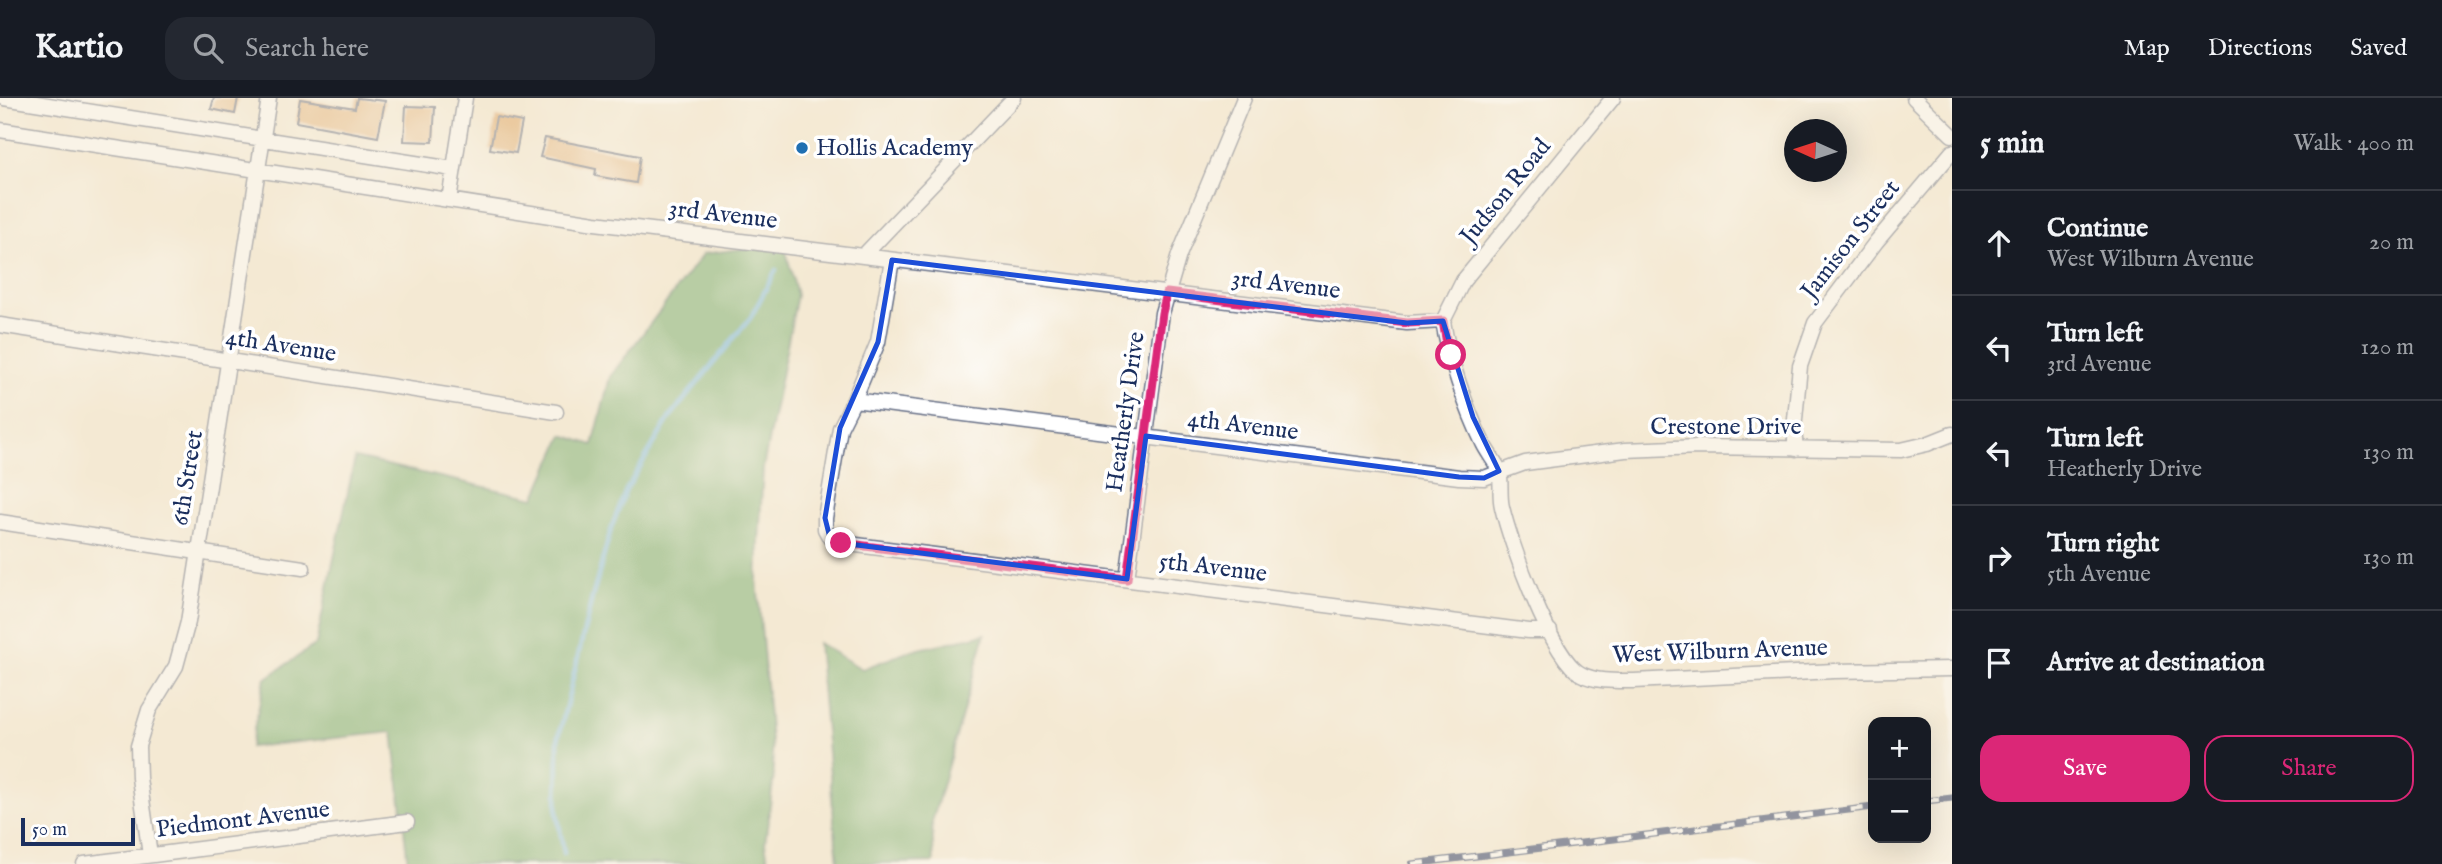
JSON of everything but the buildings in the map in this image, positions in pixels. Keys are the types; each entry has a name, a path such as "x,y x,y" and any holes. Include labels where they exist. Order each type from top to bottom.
{"street":[{"path":"4,98 453,169"},
{"name":"6th Street","path":"150,855 139,778 138,746 149,710 176,666 188,622 269,98"},
{"path":"449,200 465,98"},
{"path":"864,255 1014,98"},
{"name":"Heatherly Drive","path":"1127,579 1162,313 1179,255 1244,98"},
{"name":"Judson Road","path":"1443,321 1463,281 1613,98"},
{"path":"1914,98 1952,135"},
{"name":"3rd Avenue","path":"0,130 595,223 1407,323 1443,321"},
{"name":"Jamison Street","path":"1796,449 1794,430 1800,366 1815,323 1876,242 1952,152"},
{"path":"855,400 878,342 892,260"},
{"name":"West Wilburn Avenue","path":"1443,321 1447,344 1473,417 1483,443 1499,471 1499,495 1524,573 1563,656 1575,670 1588,677 1612,681 1833,671 1952,670"},
{"name":"4th Avenue","path":"0,325 556,412"},
{"name":"4th Avenue","path":"855,400 1459,477 1484,478 1499,471"},
{"name":"5th Avenue","path":"855,400 840,428 825,518 825,529 830,538 841,543 1529,631 1550,631"},
{"name":"Crestone Drive","path":"1499,471 1525,463 1625,450 1699,447 1901,450 1952,434"},
{"path":"0,522 303,568"},
{"name":"Piedmont Avenue","path":"84,864 408,822"}],"highlighted area":[{"path":"892,260 1407,323 1443,321 1473,417 1499,471 1484,478 1459,477 1146,436 1127,579 841,543 830,538 825,518 840,428 878,342"}],"green space":[{"path":"784,243 797,295 763,468 757,580 774,775 765,843 769,864 408,864 393,732 250,747 265,679 316,644 355,458 535,498 563,435 593,445 610,377 703,254"},
{"path":"985,634 932,822 934,862 838,864 818,643 862,669 910,651"}],"waterway":[{"path":"564,853 557,813 558,740 612,526 626,490 670,417 751,317 776,270"}],"railway":[{"path":"1931,800 1952,798"},
{"path":"1412,864 1868,808"}],"place":[{"name":"Hollis Academy","path":"802,148"}],"route":[{"path":"841,543 1127,579 1162,313 1167,293 1407,323 1443,321 1451,355"}]}
